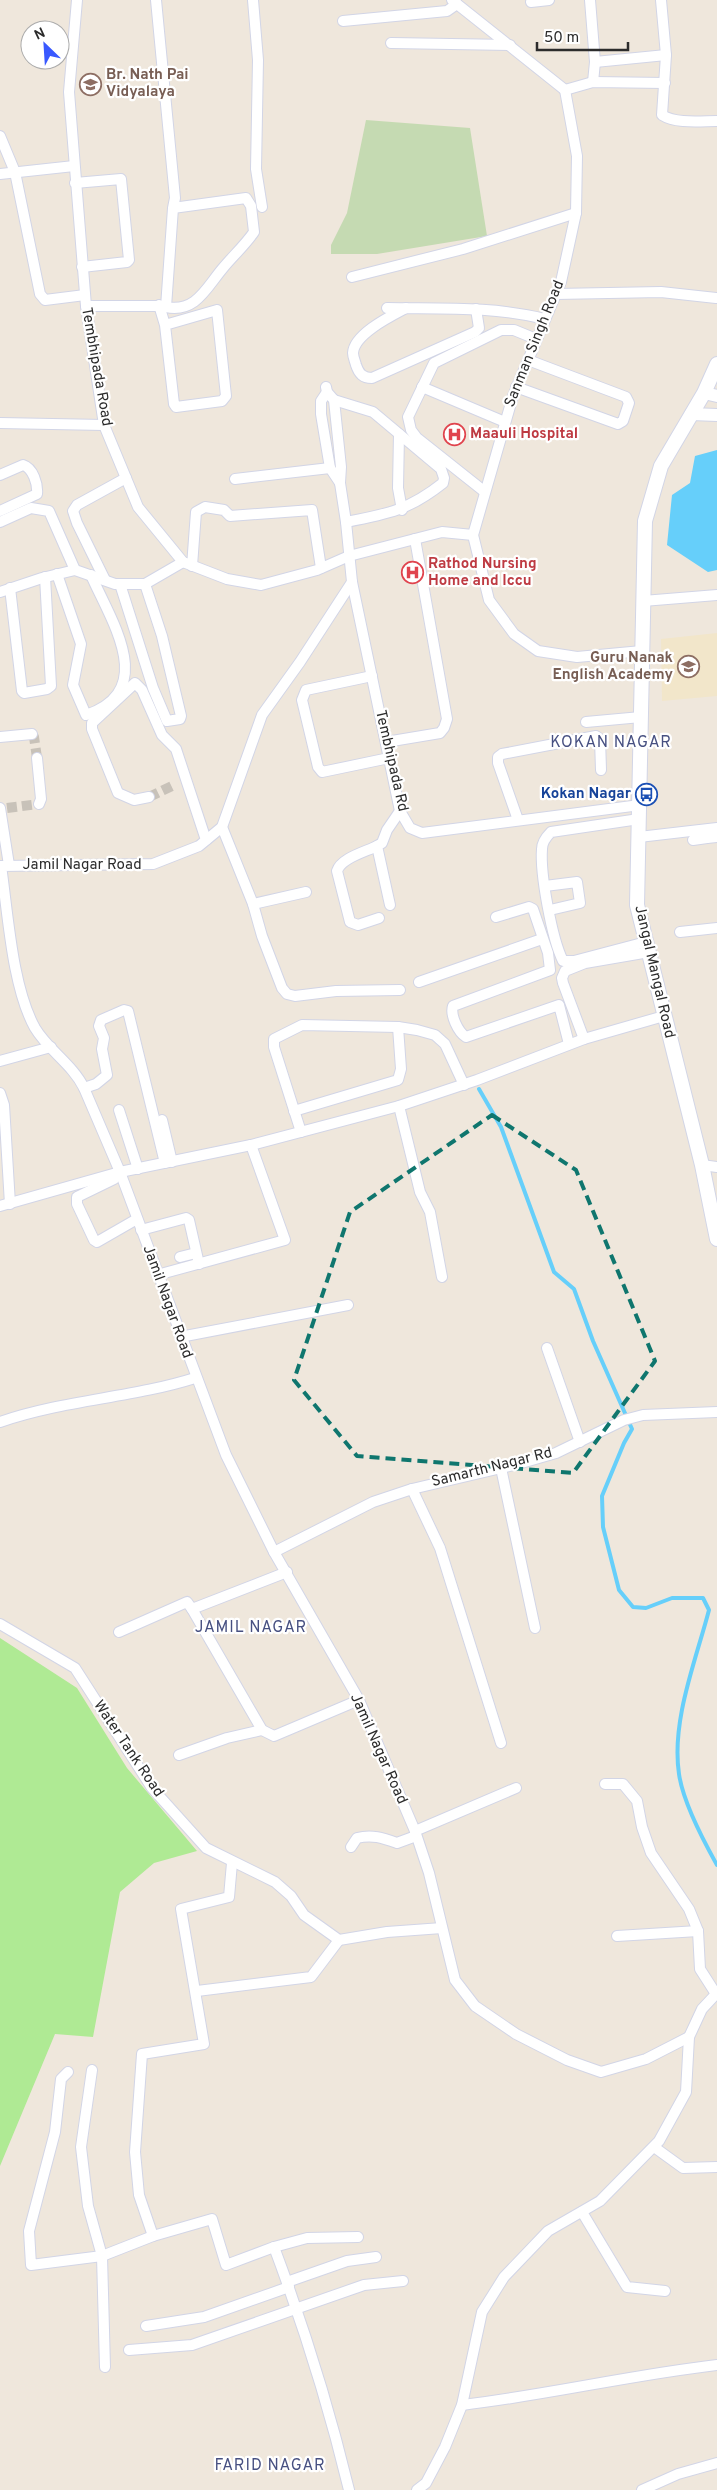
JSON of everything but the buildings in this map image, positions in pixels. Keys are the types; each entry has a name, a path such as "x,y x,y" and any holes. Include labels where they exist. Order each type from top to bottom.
{"main road":[{"name":"Jangal Mangal Road","path":"717,364 710,394 691,414 661,466 645,521 637,905 702,1165 713,1199 717,1239"}],"street":[{"name":"Tembhipada Road","path":"77,0 69,92 86,306 104,425 138,507 187,564"},
{"path":"156,0 176,198 173,208 162,306 174,404 176,407 222,402 226,396 217,310 165,325"},
{"path":"253,0 258,60 256,169 262,207"},
{"path":"531,2 549,0"},
{"path":"590,0 595,62 593,82"},
{"path":"661,0 666,55 662,115 667,118 694,121 717,121"},
{"path":"343,21 447,11 455,2 564,90 593,82 665,83"},
{"path":"391,43 510,45"},
{"path":"595,62 666,55"},
{"name":"Sanman Singh Road","path":"473,535 516,387 561,282 576,213 577,156 564,90"},
{"path":"0,136 15,172 40,294 45,300 85,295"},
{"path":"0,174 74,166"},
{"path":"75,183 121,179 129,260 127,262 82,267"},
{"path":"86,306 162,306 179,310 194,302 206,292 254,232 251,206 246,198 173,208"},
{"path":"352,277 463,249 576,213"},
{"path":"556,294 662,292 716,298"},
{"path":"387,308 476,309 518,312 545,319"},
{"path":"406,308 365,333 356,345 353,354 359,373 366,378 372,378 475,332 479,328 476,309"},
{"path":"485,492 411,430 408,417 434,363 501,330 514,330 536,339"},
{"path":"516,387 618,424 623,421 629,403 626,396 528,360"},
{"path":"422,387 505,422"},
{"path":"340,483 330,468 321,414 321,401 326,390 334,400 341,466 340,483 352,582 300,662 262,715 222,827 253,904 262,936 282,988 287,994 295,996 336,991 400,990"},
{"path":"334,400 374,412 441,469 444,478 444,483 402,510 346,522"},
{"path":"691,414 717,414"},
{"path":"0,424 104,425"},
{"path":"399,434 398,488 402,510"},
{"path":"0,474 23,465 26,466 30,468 38,488 37,494 0,511"},
{"path":"235,479 330,468"},
{"path":"105,580 73,511 77,505 126,478"},
{"path":"187,564 196,512 204,507 224,510 230,516 312,510 321,568"},
{"path":"0,522 31,508 49,511 75,570"},
{"path":"45,577 51,686 47,689 24,693 22,691 5,590 45,577 75,570 120,584 145,584 187,564 227,579 261,584 321,568 349,556 442,532 473,535 489,600 514,634 538,651 577,657 642,651"},
{"path":"386,742 440,733 447,719 415,539"},
{"path":"57,574 81,644 73,685 86,715 104,709 116,697 127,667 124,646 91,575"},
{"name":"Tembhipada Rd","path":"352,582 400,811 410,828 422,833 640,804"},
{"path":"120,584 152,688 167,721 171,722 180,719 181,716 162,636 145,584"},
{"path":"643,602 717,595"},
{"path":"372,676 306,690 302,700 318,767 322,772 389,758"},
{"path":"148,797 134,800 118,793 92,729 92,723 135,683 142,690 162,735 176,749 181,781 206,840"},
{"path":"586,722 641,717"},
{"path":"0,737 32,734"},
{"path":"518,820 498,763 498,757 502,754 596,736 600,739 601,770"},
{"path":"37,758 41,799 39,804"},
{"path":"2,808 3,866"},
{"path":"379,918 358,925 350,922 337,871 339,865 344,861 382,842 387,830 400,811"},
{"path":"639,819 551,832 544,838 542,849 545,886 558,950 564,961 574,962 647,947"},
{"name":"Jamil Nagar Road","path":"222,827 199,846 154,864 3,866 18,980 35,1028 79,1078 84,1088 121,1174 195,1378 226,1455 274,1552 359,1700 415,1834 429,1873 456,1980 475,2006 516,2034 567,2060 601,2072 646,2059 689,2037"},
{"path":"693,840 710,835 717,828"},
{"path":"639,837 710,835"},
{"path":"377,846 390,905"},
{"path":"545,886 577,882 579,885 580,903 550,910"},
{"path":"253,904 306,892"},
{"path":"496,917 529,907 533,909 550,961 550,970 453,1006 451,1011 461,1034 466,1036 559,1005 569,1044"},
{"path":"680,932 717,928"},
{"path":"419,982 542,939"},
{"path":"584,1038 563,983 565,971 585,963 647,947"},
{"path":"84,1088 96,1084 107,1075 102,1049 104,1038 99,1026 101,1020 124,1010 128,1011 168,1162"},
{"path":"0,1093 4,1105 5,1205 138,1169 251,1145 399,1106 464,1085 584,1038 664,1016"},
{"path":"136,1017 168,1162"},
{"path":"301,1132 274,1047 274,1039 278,1035 302,1025 398,1027 435,1035 445,1044 464,1085"},
{"path":"294,1111 398,1080 401,1069 398,1027"},
{"path":"0,1061 50,1047"},
{"path":"399,1106 420,1192 430,1212 442,1277"},
{"path":"119,1110 138,1169"},
{"path":"157,1275 285,1240 251,1145"},
{"path":"702,1165 717,1167"},
{"path":"121,1174 77,1197 77,1204 97,1242 137,1219"},
{"path":"141,1230 186,1218 189,1220 198,1264"},
{"path":"180,1257 196,1253"},
{"path":"180,1337 348,1305"},
{"path":"547,1348 580,1442"},
{"path":"0,1422 25,1412 167,1387 195,1378"},
{"name":"Samarth Nagar Rd","path":"274,1552 373,1502 412,1489 556,1453 627,1419 643,1415 717,1412"},
{"path":"501,1468 535,1628"},
{"path":"412,1489 440,1548 501,1743"},
{"path":"192,1609 287,1572"},
{"path":"119,1632 187,1602 262,1730 274,1736 359,1700"},
{"name":"Water Tank Road","path":"0,1624 74,1668 152,1788 206,1848 232,1863 275,1882 291,1896 304,1915 340,1940"},
{"path":"179,1755 227,1738 262,1730"},
{"path":"417,2490 426,2483 445,2447 462,2405 482,2312 504,2277 548,2231 600,2201 654,2147 686,2092 689,2037 702,2009 717,1994 700,1969 698,1931 689,1908 651,1852 642,1827 637,1801 623,1784 605,1784"},
{"path":"351,1846 357,1838 367,1835 397,1843 516,1788"},
{"path":"153,2236 140,2195 135,2152 142,2054 204,2044 197,1991 181,1909 229,1897 232,1863"},
{"path":"197,1991 311,1977 340,1940 387,1932 442,1928"},
{"path":"617,1936 698,1931"},
{"path":"92,2070 81,2147 88,2206 102,2256 105,2367"},
{"path":"68,2072 61,2079 55,2132 29,2230 31,2265 102,2256 153,2236 212,2219 226,2265 274,2247 307,2238 358,2237"},
{"path":"654,2147 683,2168 717,2167"},
{"path":"582,2212 627,2286 666,2291"},
{"path":"274,2247 296,2308 335,2434 349,2490"},
{"path":"146,2326 204,2317 347,2261 376,2257"},
{"path":"128,2350 192,2345 364,2285 403,2281"},
{"path":"462,2405 503,2400 666,2371 717,2365"},
{"path":"642,2490 678,2474 717,2463"}],"highlighted area":[{"path":"492,1115 576,1170 655,1361 573,1473 357,1456 294,1380 350,1212"}],"shaded area":[{"name":"Guru Nanak English Academy","path":"717,633 717,696 662,701 661,639"}],"green space":[{"path":"366,120 470,128 487,236 377,254 331,254 331,245 347,213"},
{"path":"0,1638 77,1688 127,1768 197,1851 154,1863 120,1892 93,2037 55,2034 0,2166"}],"water":[{"path":"717,450 717,570 708,572 667,545 672,495 690,483 695,456"}],"waterway":[{"path":"479,1089 501,1127 554,1272 574,1289 593,1341 632,1429 624,1443 602,1496 603,1527 619,1590 633,1607 646,1608 672,1598 703,1598 709,1610 686,1691 678,1733 677,1754 681,1785 689,1809 717,1865"}],"tunnel":[{"path":"32,734 37,758"},
{"path":"149,797 176,784"},
{"path":"7,808 39,804"}],"place":[{"name":"Br. Nath Pai Vidyalaya","path":"90,84"},
{"name":"Maauli Hospital","path":"454,434"},
{"name":"Rathod Nursing Home and Iccu","path":"412,573"},
{"name":"Guru Nanak English Academy","path":"689,667"},
{"name":"Kokan Nagar","path":"647,794"}],"district":[{"name":"KOKAN NAGAR","path":"611,743"},
{"name":"JAMIL NAGAR","path":"251,1628"},
{"name":"FARID NAGAR","path":"270,2466"}]}
